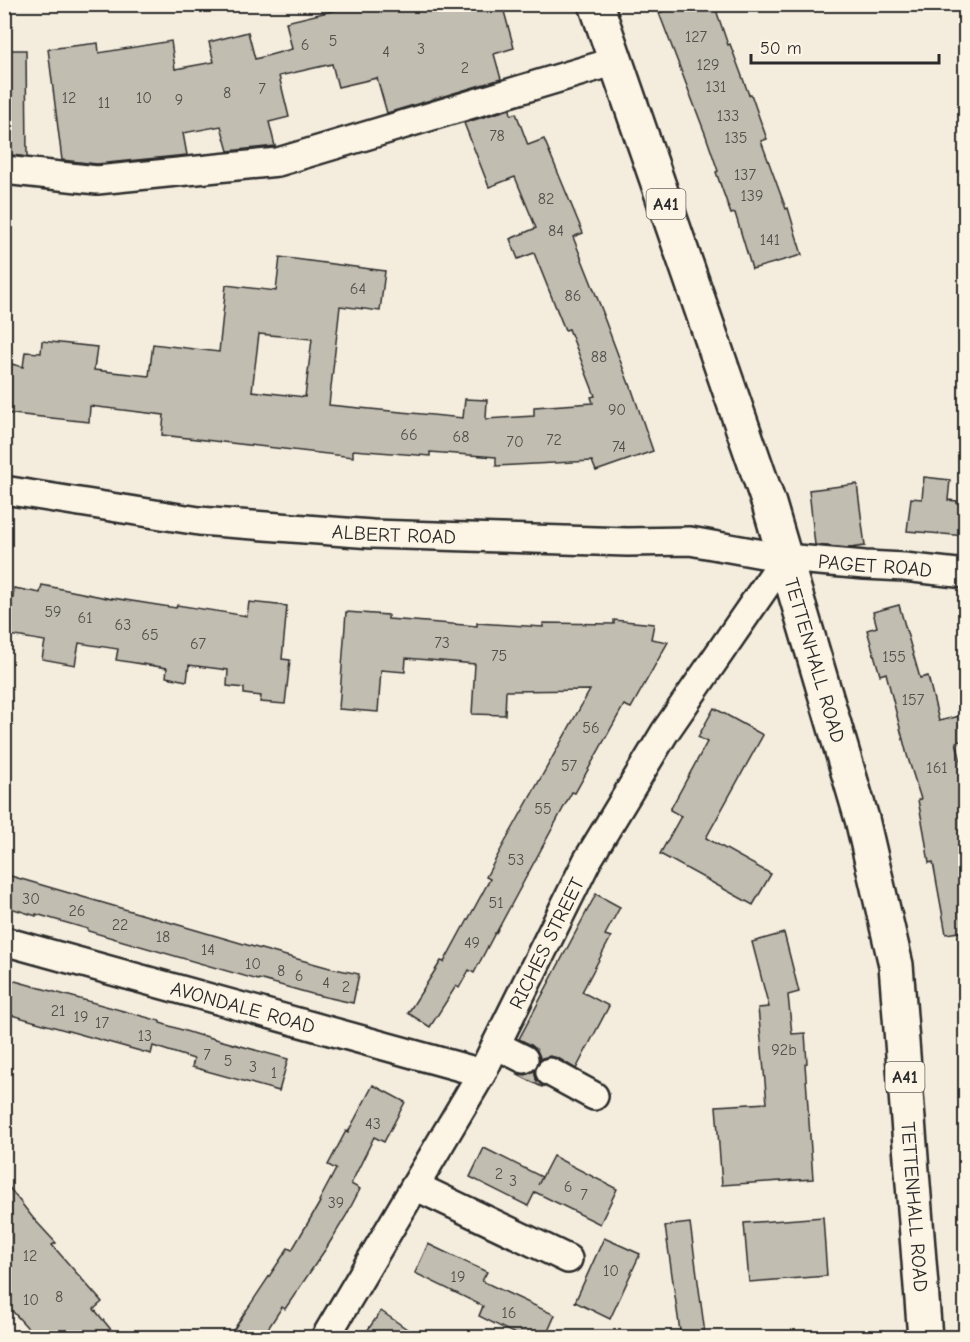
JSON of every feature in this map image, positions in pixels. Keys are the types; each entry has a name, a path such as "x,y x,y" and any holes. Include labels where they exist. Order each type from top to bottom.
{"highway":[{"name":"TETTENHALL ROAD","path":"596,4 769,504 862,819 896,965 925,1338"}],"street":[{"path":"4,170 96,180 278,162 616,61"},
{"name":"ALBERT ROAD","path":"4,490 199,521 372,534 627,542 690,541 784,558"},
{"name":"PAGET ROAD","path":"784,558 966,574"},
{"name":"RICHES STREET","path":"325,1338 482,1073 587,861 665,732 784,558"},
{"name":"AVONDALE ROAD","path":"4,941 482,1073"},
{"path":"496,1045 524,1059"},
{"path":"550,1072 594,1096"},
{"path":"415,1186 568,1259"}],"building":[{"path":"361,4 502,4 514,48 494,54 501,79 387,113 377,78 338,87 332,64 279,76 289,117 269,122 275,146 228,151 221,126 183,133 187,155 97,164 62,160 48,49 98,43 99,53 171,41 175,69 214,62 209,42 248,32 255,59 292,49 286,22"},
{"path":"682,4 714,4 728,45 730,44 749,95 751,94 767,139 761,141 786,209 788,208 802,255 752,269 735,213 731,214 706,136 659,13"},
{"path":"4,50 26,50 27,157 4,154"},
{"path":"510,109 511,115 516,113 528,145 544,139 583,233 573,237 630,384 653,451 596,471 592,461 496,466 496,457 430,452 430,456 353,450 353,457 162,435 164,415 90,406 89,422 4,413 4,362 23,367 25,352 41,353 42,341 97,347 94,370 149,376 153,344 219,352 226,285 276,291 280,257 385,271 380,311 340,306 329,405 463,418 465,399 487,400 486,419 534,416 534,407 593,403 591,397 595,396 569,329 565,330 534,253 518,259 510,239 536,228 515,177 489,187 464,123","holes":["259,334 312,339 305,397 252,391"]},
{"path":"924,477 950,480 948,500 966,504 966,536 907,531 911,498 922,499"},
{"path":"857,484 865,546 849,548 815,545 809,490"},
{"path":"42,585 112,599 176,608 177,605 247,616 249,602 287,606 282,659 290,660 285,704 260,702 261,696 244,694 244,688 227,686 228,670 189,665 187,681 166,677 167,668 116,660 118,649 79,643 75,665 42,659 45,641 4,634 4,597 13,598 14,588 40,593"},
{"path":"899,605 920,678 928,676 939,721 960,716 966,735 966,740 956,742 966,782 966,931 946,934 933,862 929,863 918,800 921,799 886,673 880,675 867,630 877,627 873,612"},
{"path":"346,612 388,615 388,619 477,626 477,623 543,627 543,623 614,624 614,620 654,624 651,639 668,642 631,708 624,705 575,793 572,792 474,973 469,970 459,988 456,986 430,1027 408,1013 441,961 444,962 464,927 490,879 486,877 590,690 506,691 505,715 472,714 475,664 406,658 405,672 381,670 378,712 339,709"},
{"path":"714,708 763,735 706,838 771,874 753,905 660,854 681,816 670,810 707,742 698,737"},
{"path":"4,874 261,949 359,974 353,1003 258,980 4,906"},
{"path":"596,894 620,907 605,935 611,937 582,992 609,1006 576,1069 550,1056 539,1061 537,1050 519,1039"},
{"path":"784,933 799,992 788,995 792,1034 805,1033 813,1179 722,1185 716,1106 767,1103 758,1008 769,1007 752,942"},
{"path":"4,978 288,1059 279,1091 192,1067 194,1059 153,1046 151,1054 4,1013"},
{"path":"535,1070 536,1080 542,1087 516,1074 526,1075"},
{"path":"373,1085 405,1102 384,1142 374,1137 351,1184 360,1189 346,1216 285,1309 282,1307 262,1338 228,1338 288,1248 292,1250 320,1202 336,1169 328,1165"},
{"path":"484,1148 542,1177 538,1185 553,1156 617,1189 600,1224 535,1192 528,1206 470,1177"},
{"path":"4,1181 56,1243 52,1245 102,1302 94,1309 118,1338 37,1338 4,1302"},
{"path":"823,1217 827,1276 749,1282 744,1223"},
{"path":"690,1223 705,1338 681,1338 665,1226"},
{"path":"604,1238 640,1254 610,1319 575,1302"},
{"path":"428,1244 487,1272 482,1281 555,1315 545,1338 523,1338 479,1316 483,1306 415,1273"},
{"path":"381,1311 420,1338 362,1338"}]}
